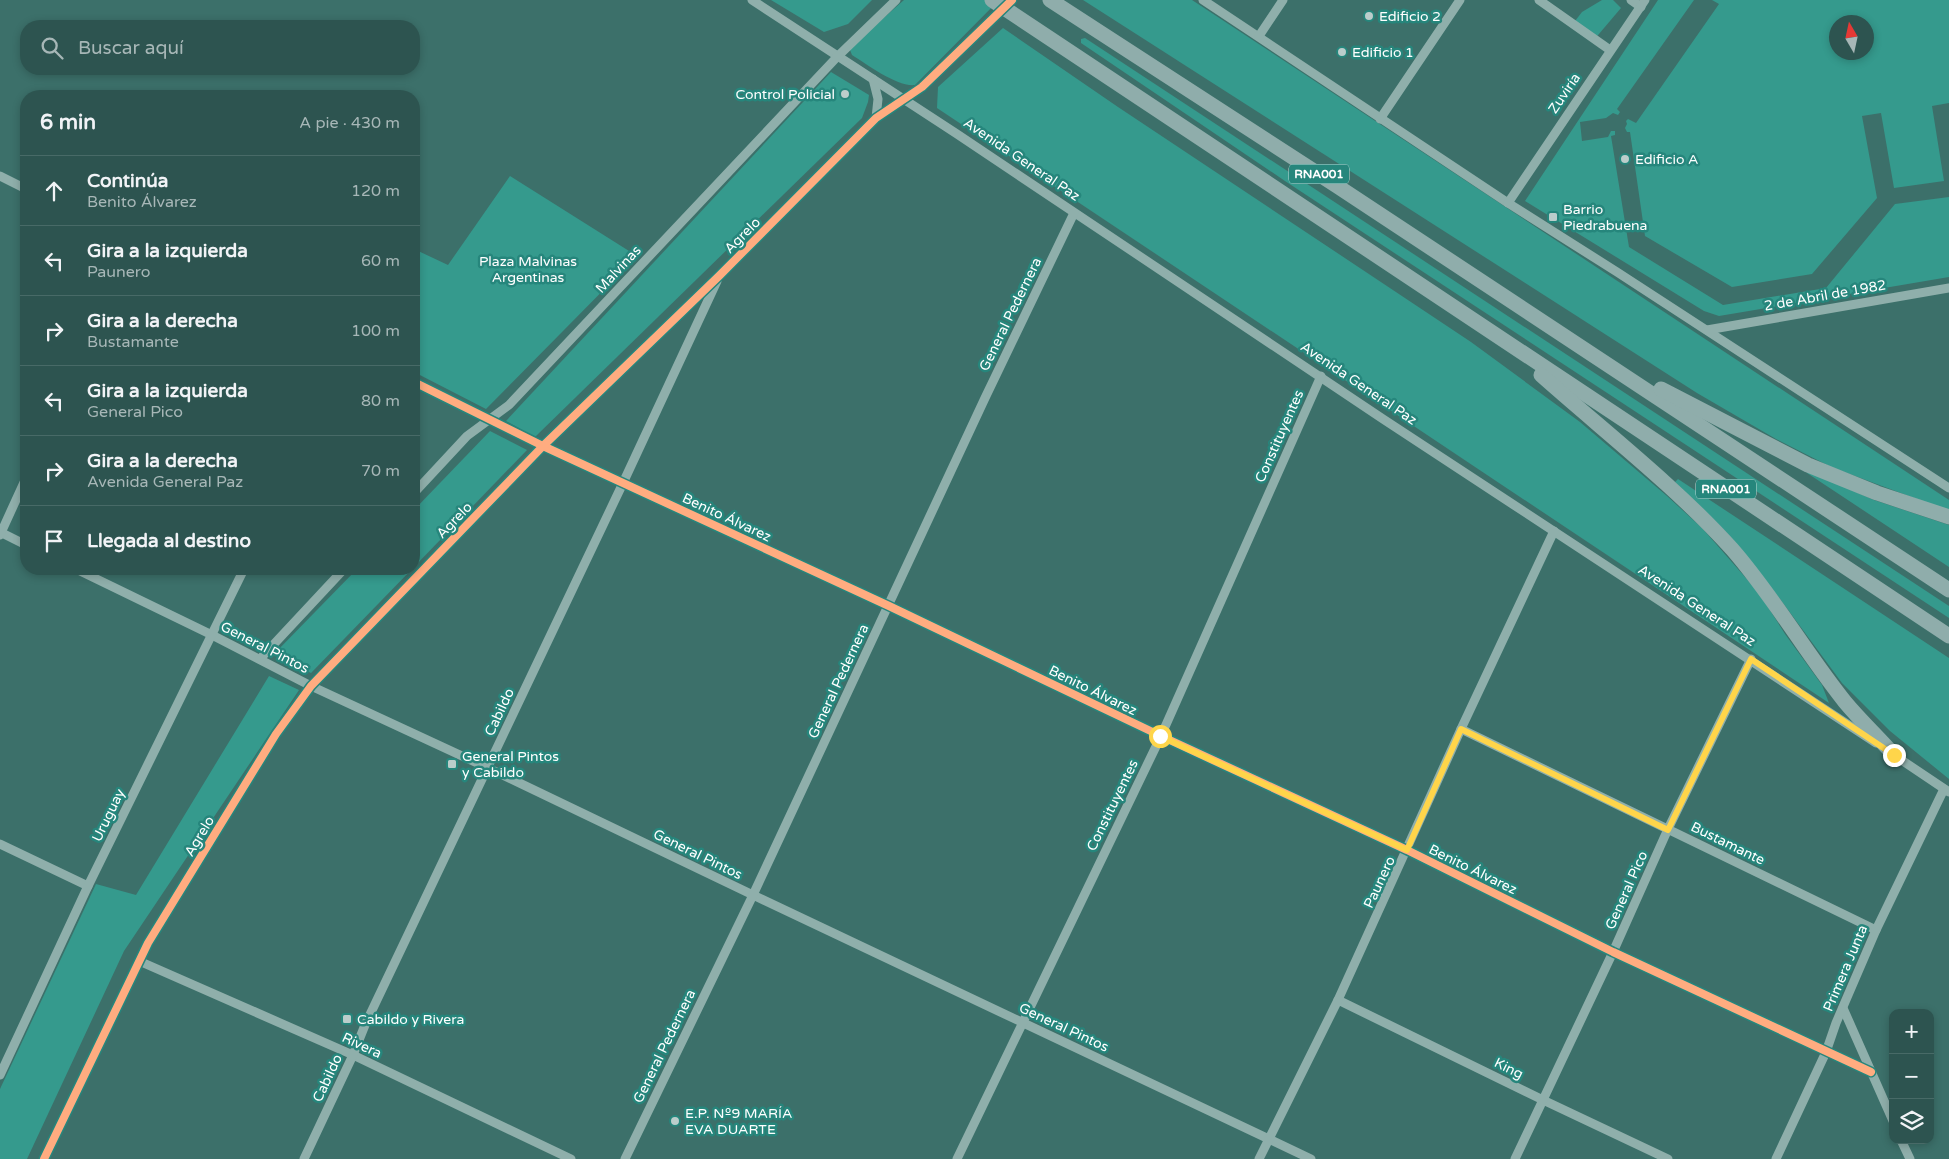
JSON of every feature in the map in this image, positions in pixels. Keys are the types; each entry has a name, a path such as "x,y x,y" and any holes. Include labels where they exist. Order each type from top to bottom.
{"highway":[{"name":"RNA001","path":"992,0 1502,341 1949,636"},
{"name":"RNA001","path":"1050,0 1337,186 1949,590"},
{"path":"1502,341 1699,513 1758,580 1845,702 1894,755"},
{"path":"1587,351 1808,465 1878,493 1949,517"}],"street":[{"name":"Avenida General Paz","path":"752,0 1554,531 1751,659 1947,791"},
{"name":"Malvinas","path":"420,487 467,436 490,421 509,405 837,57 896,0"},
{"name":"Agrelo","path":"420,573 543,446 719,276 876,118 922,87 1012,0"},
{"path":"1203,0 1508,203 1949,488"},
{"path":"1258,36 1283,0"},
{"path":"1380,119 1460,0"},
{"path":"1540,0 1610,50"},
{"path":"1631,0 1643,3"},
{"name":"Zuviría","path":"1508,203 1643,3"},
{"path":"873,79 878,99 876,118"},
{"path":"0,176 20,186"},
{"name":"General Pedernera","path":"624,1159 753,895 985,398 1074,213"},
{"name":"Cabildo","path":"304,1159 353,1055 369,1016 623,483 719,276"},
{"name":"2 de Abril de 1982","path":"1707,330 1949,288"},
{"name":"Constituyentes","path":"957,1159 1160,736 1321,376"},
{"name":"Benito Álvarez","path":"420,385 490,421 889,606 1160,736 1407,850 1613,952 1871,1072"},
{"path":"20,491 0,533 20,542"},
{"name":"Paunero","path":"1260,1159 1338,1000 1461,729 1554,531"},
{"name":"General Pintos","path":"88,575 311,686 488,768 1311,1159"},
{"name":"Uruguay","path":"0,1075 88,886 241,575"},
{"path":"260,659 338,575"},
{"name":"Agrelo","path":"44,1159 139,961 276,734 311,686 418,575"},
{"name":"General Pico","path":"1515,1159 1613,952 1668,830 1751,659"},
{"name":"Bustamante","path":"1461,729 1876,930"},
{"name":"Primera Junta","path":"1776,1159 1826,1052 1876,930 1947,791"},
{"path":"0,844 88,886"},
{"name":"Rivera","path":"139,961 353,1055 571,1159"},
{"name":"King","path":"1338,1000 1668,1159"},
{"path":"1843,1008 1889,1112"},
{"path":"1904,1144 1910,1159"}],"green space":[{"path":"771,0 872,0 848,24 824,32"},
{"path":"904,0 999,0 915,85 908,85 891,79 852,55 850,50 855,43"},
{"path":"1083,0 1192,0 1949,500 1949,511 1831,467 1776,439 1697,393"},
{"path":"1602,0 1613,0 1621,8 1593,41 1572,25 1582,12"},
{"path":"1658,0 1694,0 1617,109 1620,112 1618,115 1613,113 1606,118 1580,122 1582,141 1608,137 1611,131 1615,131 1615,135 1611,136 1629,247 1723,305 1826,288 1895,204 1949,197 1949,277 1719,316 1704,311 1525,201"},
{"path":"1712,0 1949,0 1949,103 1932,106 1944,181 1894,188 1881,113 1862,116 1877,198 1812,274 1732,287 1645,236 1630,132 1627,132 1625,128 1628,119 1636,123 1719,4"},
{"path":"1003,28 1118,107 1471,342 1580,422 1702,528 1759,593 1785,634 1822,685 1829,703 937,108 938,87"},
{"path":"1085,38 1949,606 1949,618 1285,181 1081,43 1081,39"},
{"path":"831,72 869,95 862,118 535,437 506,421"},
{"name":"Plaza Malvinas Argentinas","path":"510,176 637,256 486,409 420,375 420,252 448,265"},
{"path":"490,431 527,450 420,561 420,504"},
{"path":"1808,471 1874,500 1949,525 1949,567 1807,473"},
{"path":"1678,479 1949,658 1949,779 1890,731 1842,683 1780,599 1727,533 1675,482"},
{"path":"351,575 406,575 311,673 274,654"},
{"path":"269,676 299,690 124,951 27,1159 0,1159 0,1089 96,884 136,895"}],"cycle path":[{"path":"420,573 543,446 719,276 876,118 922,87 1012,0"},
{"path":"420,385 543,446 889,606 1161,736 1407,850 1613,952 1871,1072"},
{"path":"44,1159 148,943 276,734 311,686 418,575"}],"place":[{"name":"Edificio 2","path":"1369,16"},
{"name":"Edificio 1","path":"1342,52"},
{"name":"Control Policial","path":"845,94"},
{"name":"Edificio A","path":"1625,159"},
{"name":"Barrio Piedrabuena","path":"1553,217"},
{"name":"General Pintos y Cabildo","path":"452,764"},
{"name":"Cabildo y Rivera","path":"347,1019"},
{"name":"E.P. Nº9 MARÍA EVA DUARTE","path":"675,1121"}],"route":[{"path":"1160,736 1407,850 1461,729 1668,830 1751,659 1894,755"}]}
